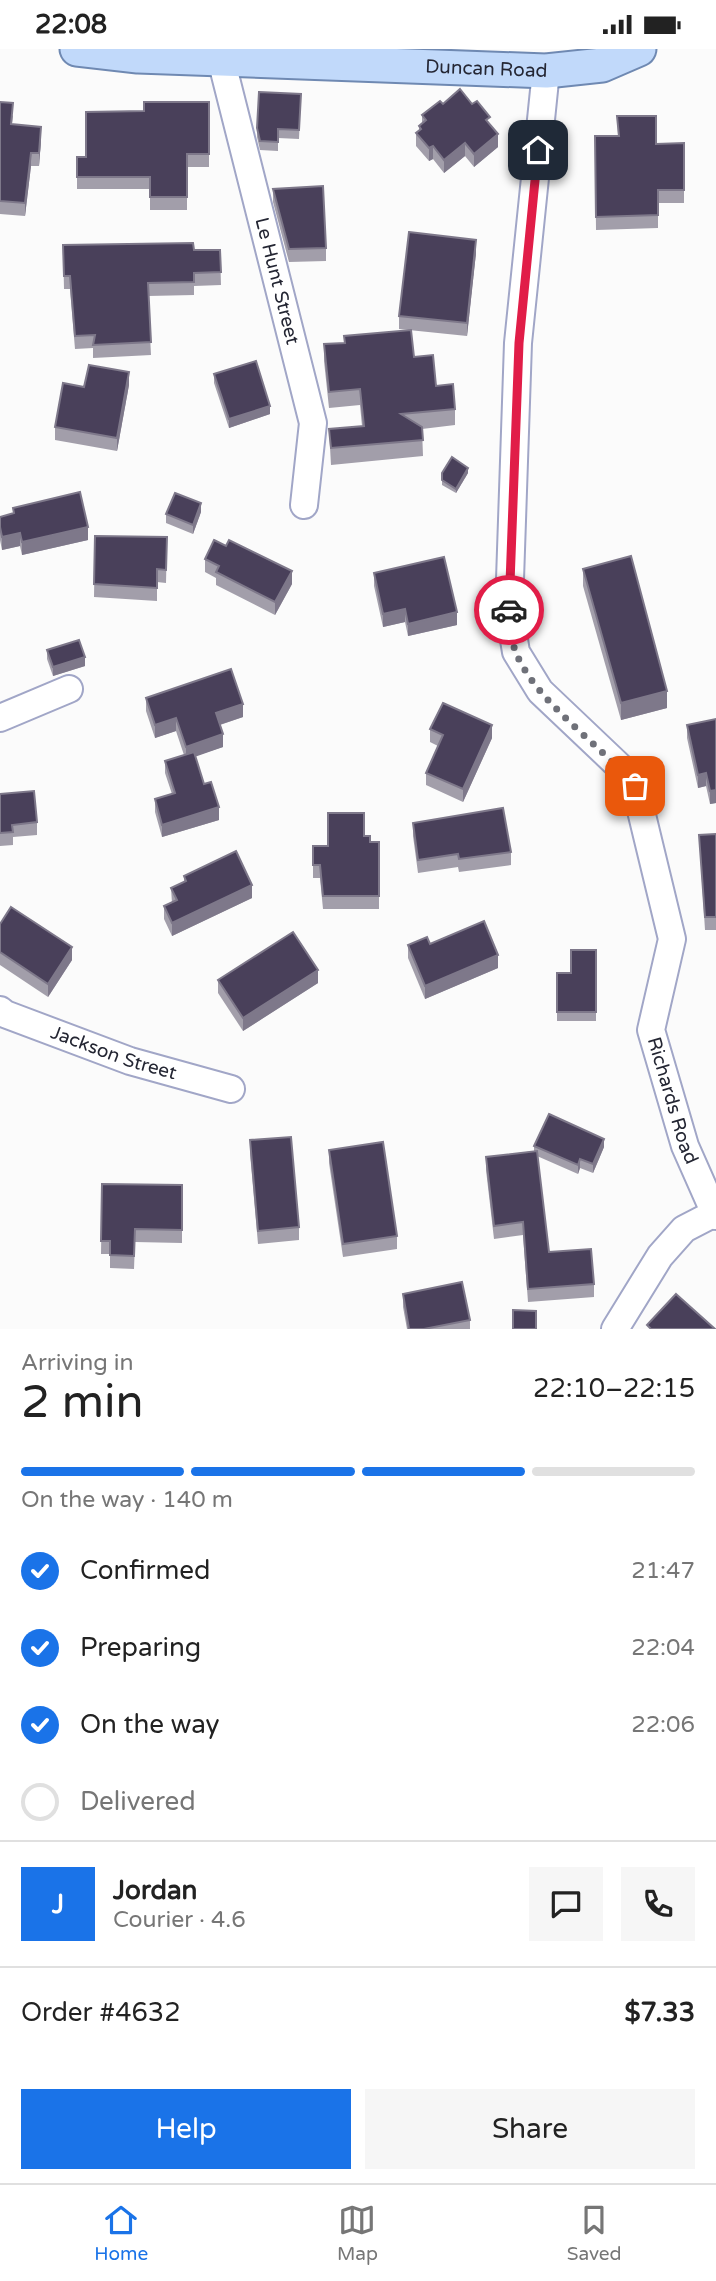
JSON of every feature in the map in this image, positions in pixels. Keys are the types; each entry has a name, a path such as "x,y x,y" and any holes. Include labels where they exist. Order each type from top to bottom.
{"main road":[{"name":"Duncan Road","path":"77,49 138,56 546,71 601,65 639,49"}],"street":[{"name":"Le Hunt Street","path":"221,59 313,423 304,505"},
{"name":"Richards Road","path":"546,71 519,343 509,609 516,652 540,691 620,768 635,786 672,939 650,1030 685,1146 715,1215"},
{"path":"0,718 69,689"},
{"name":"Jackson Street","path":"0,1010 130,1061 232,1089"},
{"path":"615,1329 660,1257 684,1229 702,1218 715,1215"}],"building":[{"path":"460,89 472,104 477,101 490,117 486,120 498,134 474,154 465,143 444,160 433,146 429,148 416,133 426,120 422,115 440,101 443,104"},
{"path":"259,92 301,94 299,130 278,129 278,142 260,141 257,128"},
{"path":"0,102 13,103 11,124 41,127 39,153 31,153 25,203 0,201"},
{"path":"144,102 209,102 209,154 187,154 187,197 150,197 150,177 77,177 77,157 86,157 86,112 144,111"},
{"path":"617,116 656,116 656,144 684,143 684,190 658,190 658,215 596,217 595,136 619,136"},
{"path":"323,186 326,248 289,249 273,189"},
{"path":"409,232 476,240 467,323 399,316"},
{"path":"193,243 194,250 220,250 221,272 194,273 194,282 148,283 151,342 93,345 95,335 75,336 70,276 64,276 63,245"},
{"path":"411,330 414,357 433,355 436,386 453,384 455,409 401,414 422,427 423,440 331,448 329,429 364,426 360,389 329,392 324,344 345,343 344,336"},
{"path":"256,361 270,406 229,419 214,374"},
{"path":"89,365 129,372 117,438 55,427 63,383 84,387"},
{"path":"452,457 468,468 456,489 442,480 442,473"},
{"path":"80,492 88,527 22,542 20,533 2,537 0,517 14,513 13,508"},
{"path":"175,493 201,503 193,525 166,514"},
{"path":"95,536 167,537 166,570 157,569 157,588 94,584"},
{"path":"214,540 226,546 229,540 292,571 275,602 216,572 219,566 205,559"},
{"path":"631,556 667,691 621,703 583,569"},
{"path":"444,557 457,612 408,624 405,609 383,614 374,573"},
{"path":"79,640 85,657 53,667 47,650"},
{"path":"231,669 243,704 216,713 223,734 186,747 176,718 155,725 146,698"},
{"path":"443,703 492,725 463,789 426,773 443,735 430,729"},
{"path":"716,719 716,790 710,791 706,773 698,775 687,725"},
{"path":"194,752 204,784 211,782 219,807 162,825 155,799 175,793 165,761"},
{"path":"34,791 37,822 12,825 13,832 0,833 0,794"},
{"path":"503,808 511,852 459,859 458,854 418,860 413,823"},
{"path":"328,813 364,813 364,836 370,836 370,842 379,842 379,896 323,896 320,865 313,865 313,846 328,846"},
{"path":"716,834 716,917 705,917 699,835"},
{"path":"236,851 252,885 172,923 164,906 177,900 171,888 186,881 184,876"},
{"path":"11,907 72,947 48,984 0,952 0,924"},
{"path":"484,921 498,955 425,986 408,945 427,937 430,944"},
{"path":"293,932 318,970 243,1018 218,980"},
{"path":"571,950 596,950 596,1012 557,1012 557,973 571,973"},
{"path":"549,1114 604,1139 593,1164 580,1159 578,1165 534,1146"},
{"path":"291,1137 299,1227 258,1231 250,1140"},
{"path":"383,1142 397,1236 343,1244 329,1150"},
{"path":"537,1151 549,1252 591,1249 594,1284 528,1289 523,1222 494,1226 486,1157"},
{"path":"102,1184 182,1185 182,1230 135,1229 134,1256 110,1255 110,1241 101,1241"},
{"path":"462,1282 470,1320 424,1329 409,1329 403,1294"},
{"path":"676,1294 715,1329 651,1329 647,1325"},
{"path":"513,1310 536,1311 536,1329 513,1329"}],"way so far":[{"path":"509,610 516,652 540,691 620,768 635,786"}],"route":[{"path":"509,610 519,343 538,150"}]}
